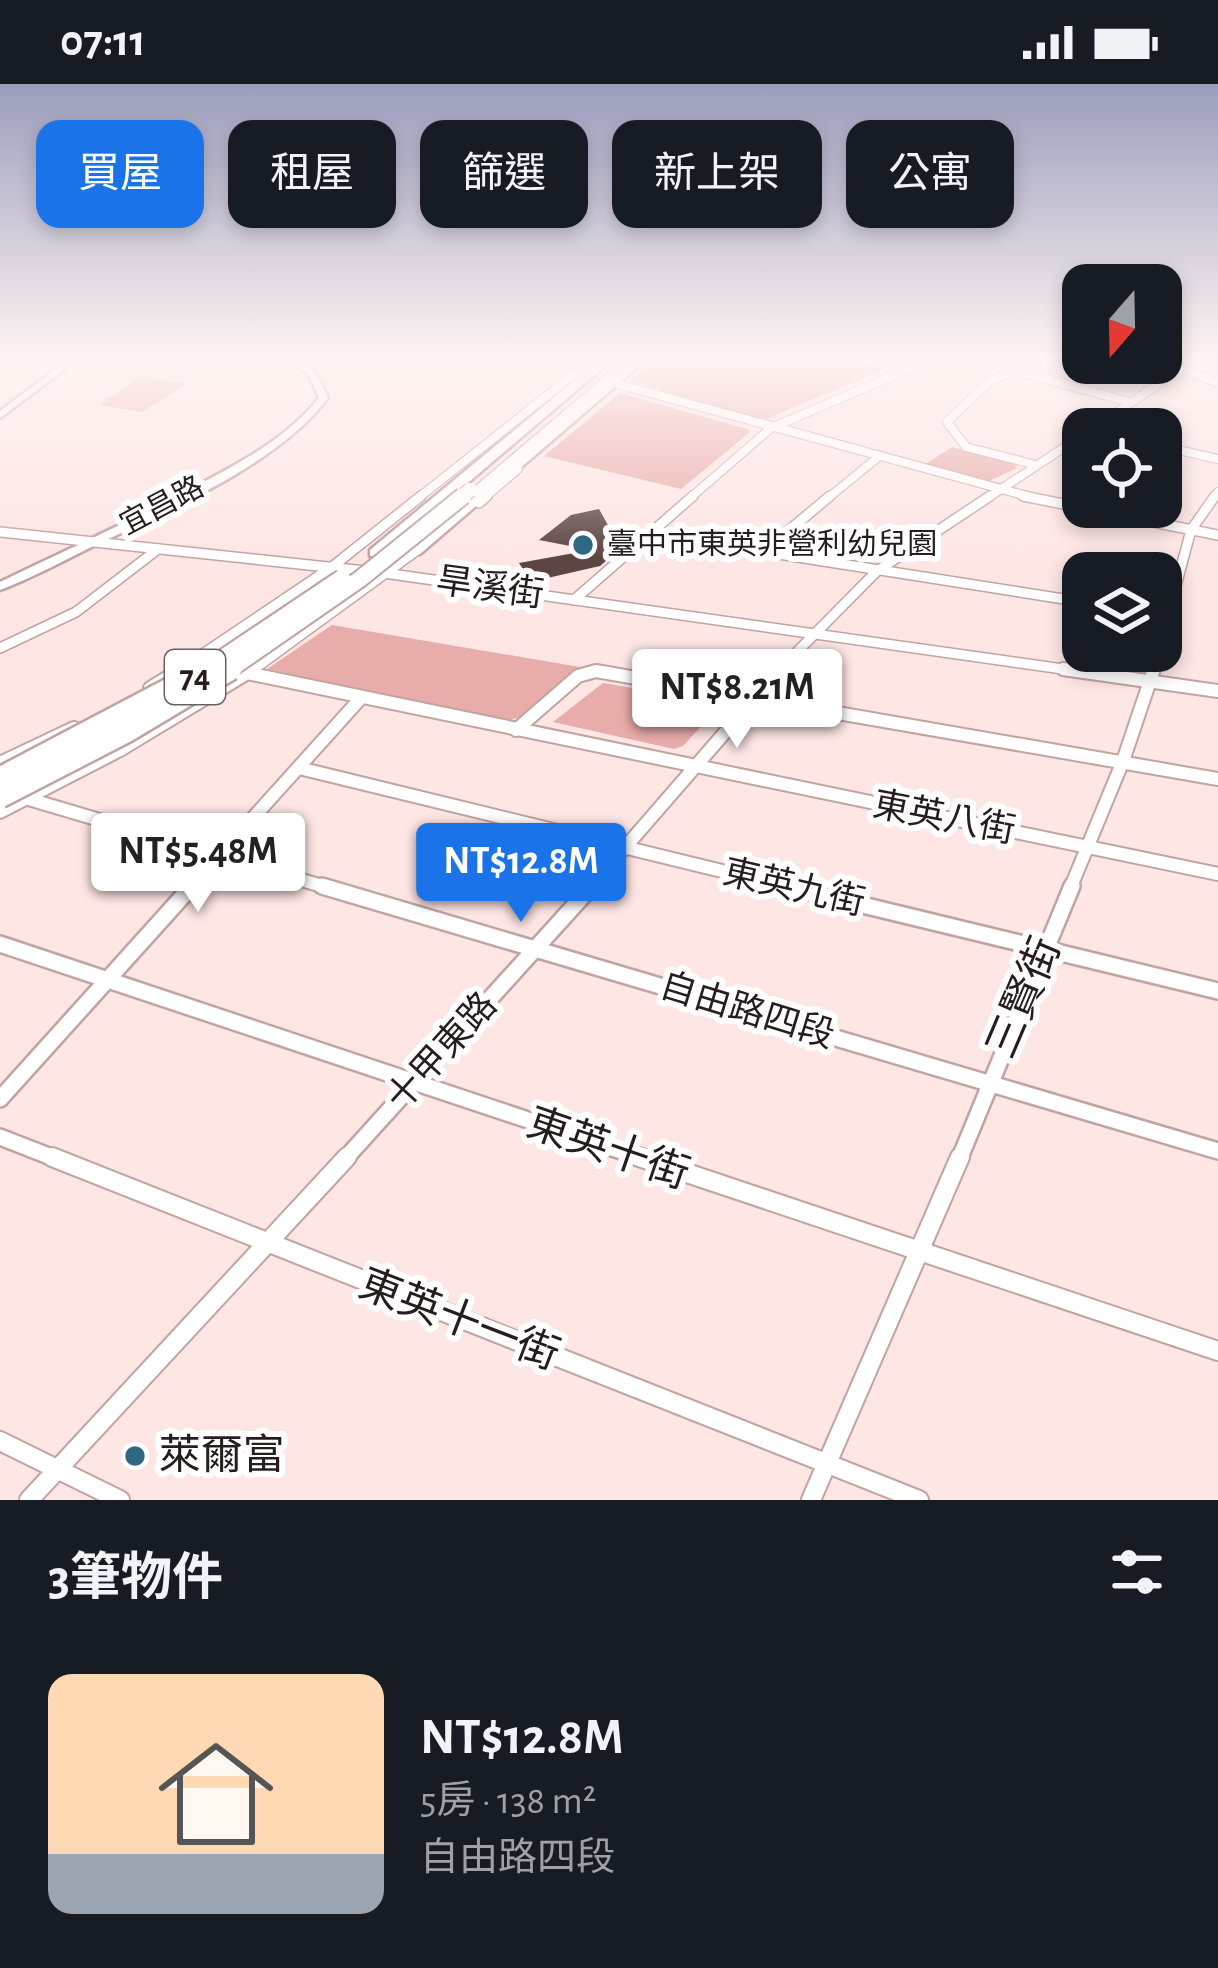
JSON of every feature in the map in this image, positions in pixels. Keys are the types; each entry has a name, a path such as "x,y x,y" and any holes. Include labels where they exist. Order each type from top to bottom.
{"highway":[{"name":"74","path":"0,778 147,704 292,614 376,553 527,426"},
{"name":"74","path":"0,794 159,716 304,624 393,558 550,426"},
{"path":"414,551 564,426"}],"street":[{"name":"宜昌路","path":"0,586 91,543 301,426"},
{"path":"0,763 144,692 233,637 332,566 509,426"},
{"path":"414,551 432,528 551,426"},
{"path":"0,812 103,760 315,629 454,524 565,426"},
{"path":"764,426 996,491 1218,535"},
{"path":"574,600 775,426"},
{"path":"948,426 971,449 1036,465"},
{"name":"十甲東路","path":"29,1500 415,1084 697,768 751,698 878,571 1062,448"},
{"path":"1182,451 1218,459"},
{"path":"764,551 877,458"},
{"name":"三賢街","path":"1182,561 1191,530 1218,491"},
{"name":"旱溪街","path":"0,532 332,566 1218,691"},
{"path":"651,534 1062,599"},
{"path":"0,648 76,612 158,549"},
{"path":"516,730 578,676 596,671 1218,779"},
{"name":"三賢街","path":"812,1500 920,1254 1123,761 1154,672"},
{"name":"東英八街","path":"247,674 1218,874"},
{"path":"0,1099 360,699"},
{"name":"東英九街","path":"299,768 1218,991"},
{"name":"自由路四段","path":"0,794 1218,1151"},
{"name":"東英十街","path":"0,944 1218,1351"},
{"name":"東英十一街","path":"0,1136 919,1500"},
{"path":"0,1441 120,1500"}],"shaded area":[{"path":"580,426 737,426 750,432 681,489 544,456"},
{"path":"952,447 1017,468 985,483 924,465"},
{"path":"332,625 580,667 519,718 506,720 267,669"},
{"path":"603,683 715,702 719,707 683,746 674,749 553,722"}],"building":[{"path":"599,509 609,527 638,533 600,566 543,579 528,577 519,563 591,550 539,540 571,515"}],"place":[{"name":"臺中市東英非營利幼兒園","path":"583,545"},
{"name":"萊爾富","path":"135,1456"}]}
